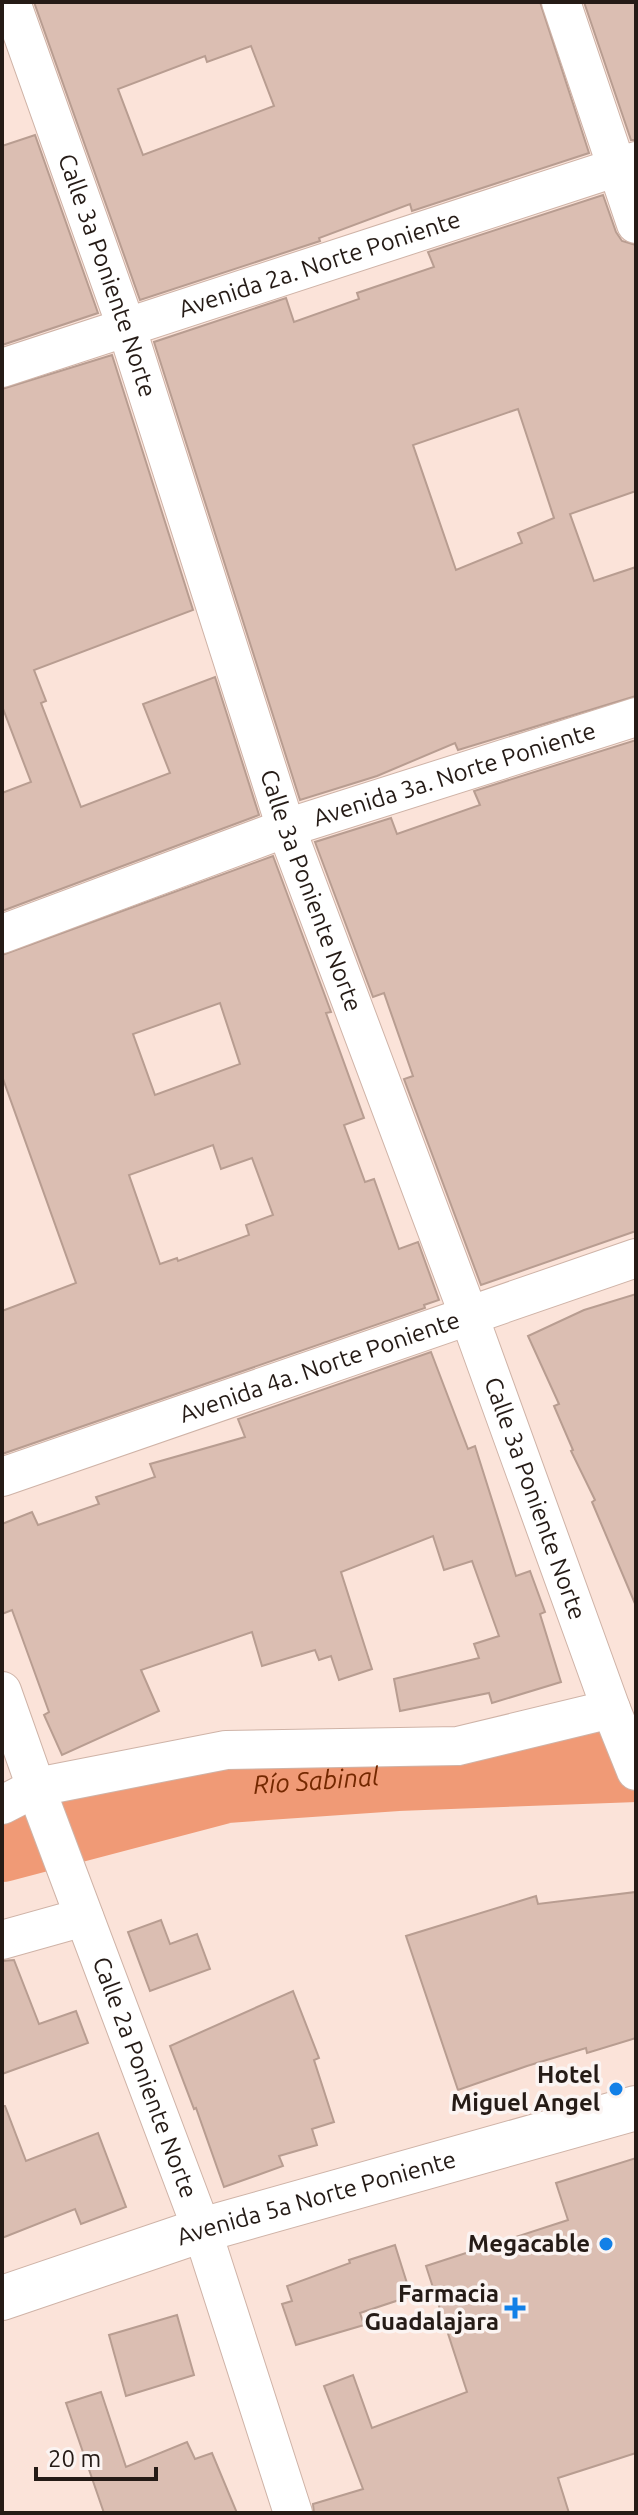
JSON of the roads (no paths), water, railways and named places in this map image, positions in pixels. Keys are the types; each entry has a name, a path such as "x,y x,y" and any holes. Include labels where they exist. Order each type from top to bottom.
{"main road":[{"name":"Avenida 5a Norte Poniente","path":"2,2298 202,2230 636,2108"}],"street":[{"name":"Calle 3a Poniente Norte","path":"11,2 126,326 286,828 636,1771"},
{"path":"561,2 627,164 636,224"},
{"name":"Avenida 2a. Norte Poniente","path":"2,368 627,164"},
{"name":"Avenida 3a. Norte Poniente","path":"2,934 286,828 636,717"},
{"name":"Avenida 4a. Norte Poniente","path":"2,1477 636,1258"},
{"name":"Calle 2a Poniente Norte","path":"2,1691 202,2230 293,2513"},
{"path":"2,1805 226,1750 458,1746 615,1720"},
{"path":"2,1940 83,1915"}],"waterway":[{"name":"Río Sabinal","path":"2,1846 226,1787 397,1775 636,1766"}],"place":[{"name":"Hotel Miguel Angel","path":"616,2089"},
{"name":"Megacable","path":"606,2244"},
{"name":"Farmacia Guadalajara","path":"515,2308"}]}
